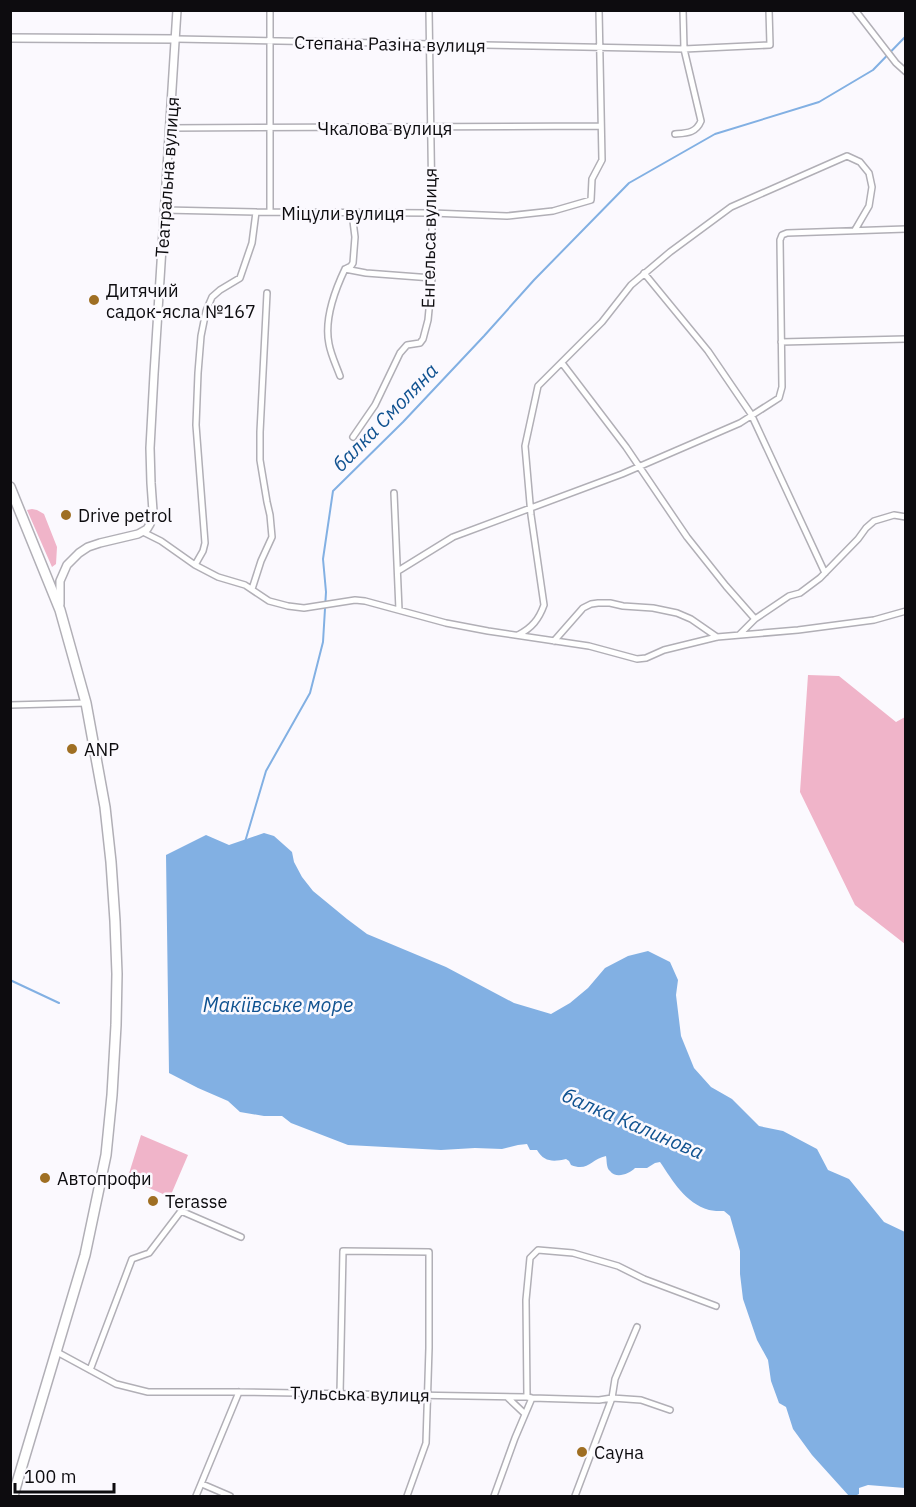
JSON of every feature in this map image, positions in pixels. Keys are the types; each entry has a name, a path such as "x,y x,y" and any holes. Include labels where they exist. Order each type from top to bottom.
{"main road":[{"path":"10,487 60,610 86,703 105,807 111,862 115,921 116,1025 106,1155 85,1255 13,1497"}],"street":[{"name":"Театральна вулиця","path":"143,532 150,525 153,511 150,448 177,10"},
{"path":"270,10 270,212"},
{"name":"Енгельса вулиця","path":"353,437 375,405 400,353 407,345 420,343 423,339 428,320 432,278 429,10"},
{"path":"599,10 601,126"},
{"path":"675,134 690,133 698,128 702,121 684,49 682,10"},
{"name":"Степана Разіна вулиця","path":"10,38 684,49 770,45 769,10"},
{"path":"855,10 896,63 906,72"},
{"name":"Чкалова вулиця","path":"169,128 601,126"},
{"name":"Міцули вулиця","path":"164,210 507,216 553,212 591,200 592,179 602,160 601,126"},
{"path":"517,635 532,626 540,616 544,605 530,508 525,446 538,386 602,322 631,285 730,207 847,156 860,162 869,173 872,187 869,206 855,230"},
{"path":"195,565 205,543 196,409 206,311 212,297 240,278 252,243 256,213"},
{"path":"340,376 329,346 328,325 331,307 345,269 353,262 355,237 352,213"},
{"path":"398,571 453,537 639,467 740,423 779,398 782,387 780,240 782,235 787,232 906,229"},
{"path":"345,269 366,273 432,278"},
{"path":"644,273 708,351 752,415 825,573"},
{"path":"252,589 272,537 261,460 260,432 267,293"},
{"path":"782,342 906,339"},
{"path":"562,363 619,438 687,537 755,619"},
{"path":"394,493 399,610"},
{"path":"740,635 755,619 789,596 800,593 825,573 874,521 894,515 906,517"},
{"path":"60,610 60,581 67,565 79,553 88,546 143,532 218,577 245,585 269,601 288,606 304,608 355,600 365,601 446,623 589,646 637,659 717,637 874,620 906,611"},
{"path":"554,641 583,608 591,603 653,608 677,614 691,619 717,637"},
{"path":"10,705 86,703"},
{"path":"90,1370 132,1259 149,1253 181,1210 241,1237"},
{"path":"494,1497 525,1414 529,1397 526,1299 530,1258 538,1250 573,1253 618,1266 644,1279 716,1306"},
{"path":"340,1394 343,1251 429,1252 426,1443 407,1497"},
{"path":"575,1497 612,1398 615,1379 637,1327"},
{"name":"Тульська вулиця","path":"57,1352 116,1384 148,1392 507,1396 599,1400 612,1398 641,1400 670,1410"},
{"path":"196,1497 239,1392"},
{"path":"507,1396 525,1414"},
{"path":"202,1484 230,1497"}],"shaded area":[{"path":"32,509 44,514 57,547 56,564 52,567 27,510"},
{"path":"808,675 839,676 896,722 905,717 905,944 855,905 800,792"},
{"path":"141,1135 188,1155 170,1197 127,1180"}],"water":[{"name":"Макіївське море","path":"264,833 274,836 292,852 294,862 302,877 313,891 367,934 446,967 514,1003 551,1014 570,1003 588,988 605,968 628,956 648,951 670,962 678,980 676,995 681,1036 694,1068 711,1087 732,1099 759,1126 783,1131 817,1149 828,1170 849,1179 884,1222 905,1232 905,1488 868,1485 859,1488 859,1494 849,1496 812,1455 793,1429 786,1407 779,1403 771,1381 768,1360 757,1340 743,1299 740,1251 730,1216 724,1211 701,1207 686,1197 660,1162 647,1168 635,1168 626,1174 616,1175 609,1170 606,1156 586,1166 577,1167 571,1165 566,1159 553,1161 546,1159 537,1150 530,1150 527,1144 502,1149 441,1150 348,1145 291,1123 282,1116 240,1112 228,1101 169,1073 166,855 206,835 229,845"}],"waterway":[{"name":"балка Смоляна","path":"245,842 266,771 310,693 323,642 326,592 323,559 333,491 403,422 534,280 629,183 715,134 819,102 873,70 906,36"},
{"name":"балка Калинова","path":"10,980 59,1003"}],"place":[{"name":"Дитячий садок-ясла №167","path":"94,300"},
{"name":"Drive petrol","path":"66,515"},
{"name":"ANP","path":"72,749"},
{"name":"Автопрофи","path":"45,1178"},
{"name":"Terasse","path":"153,1201"},
{"name":"Сауна","path":"582,1452"}]}
